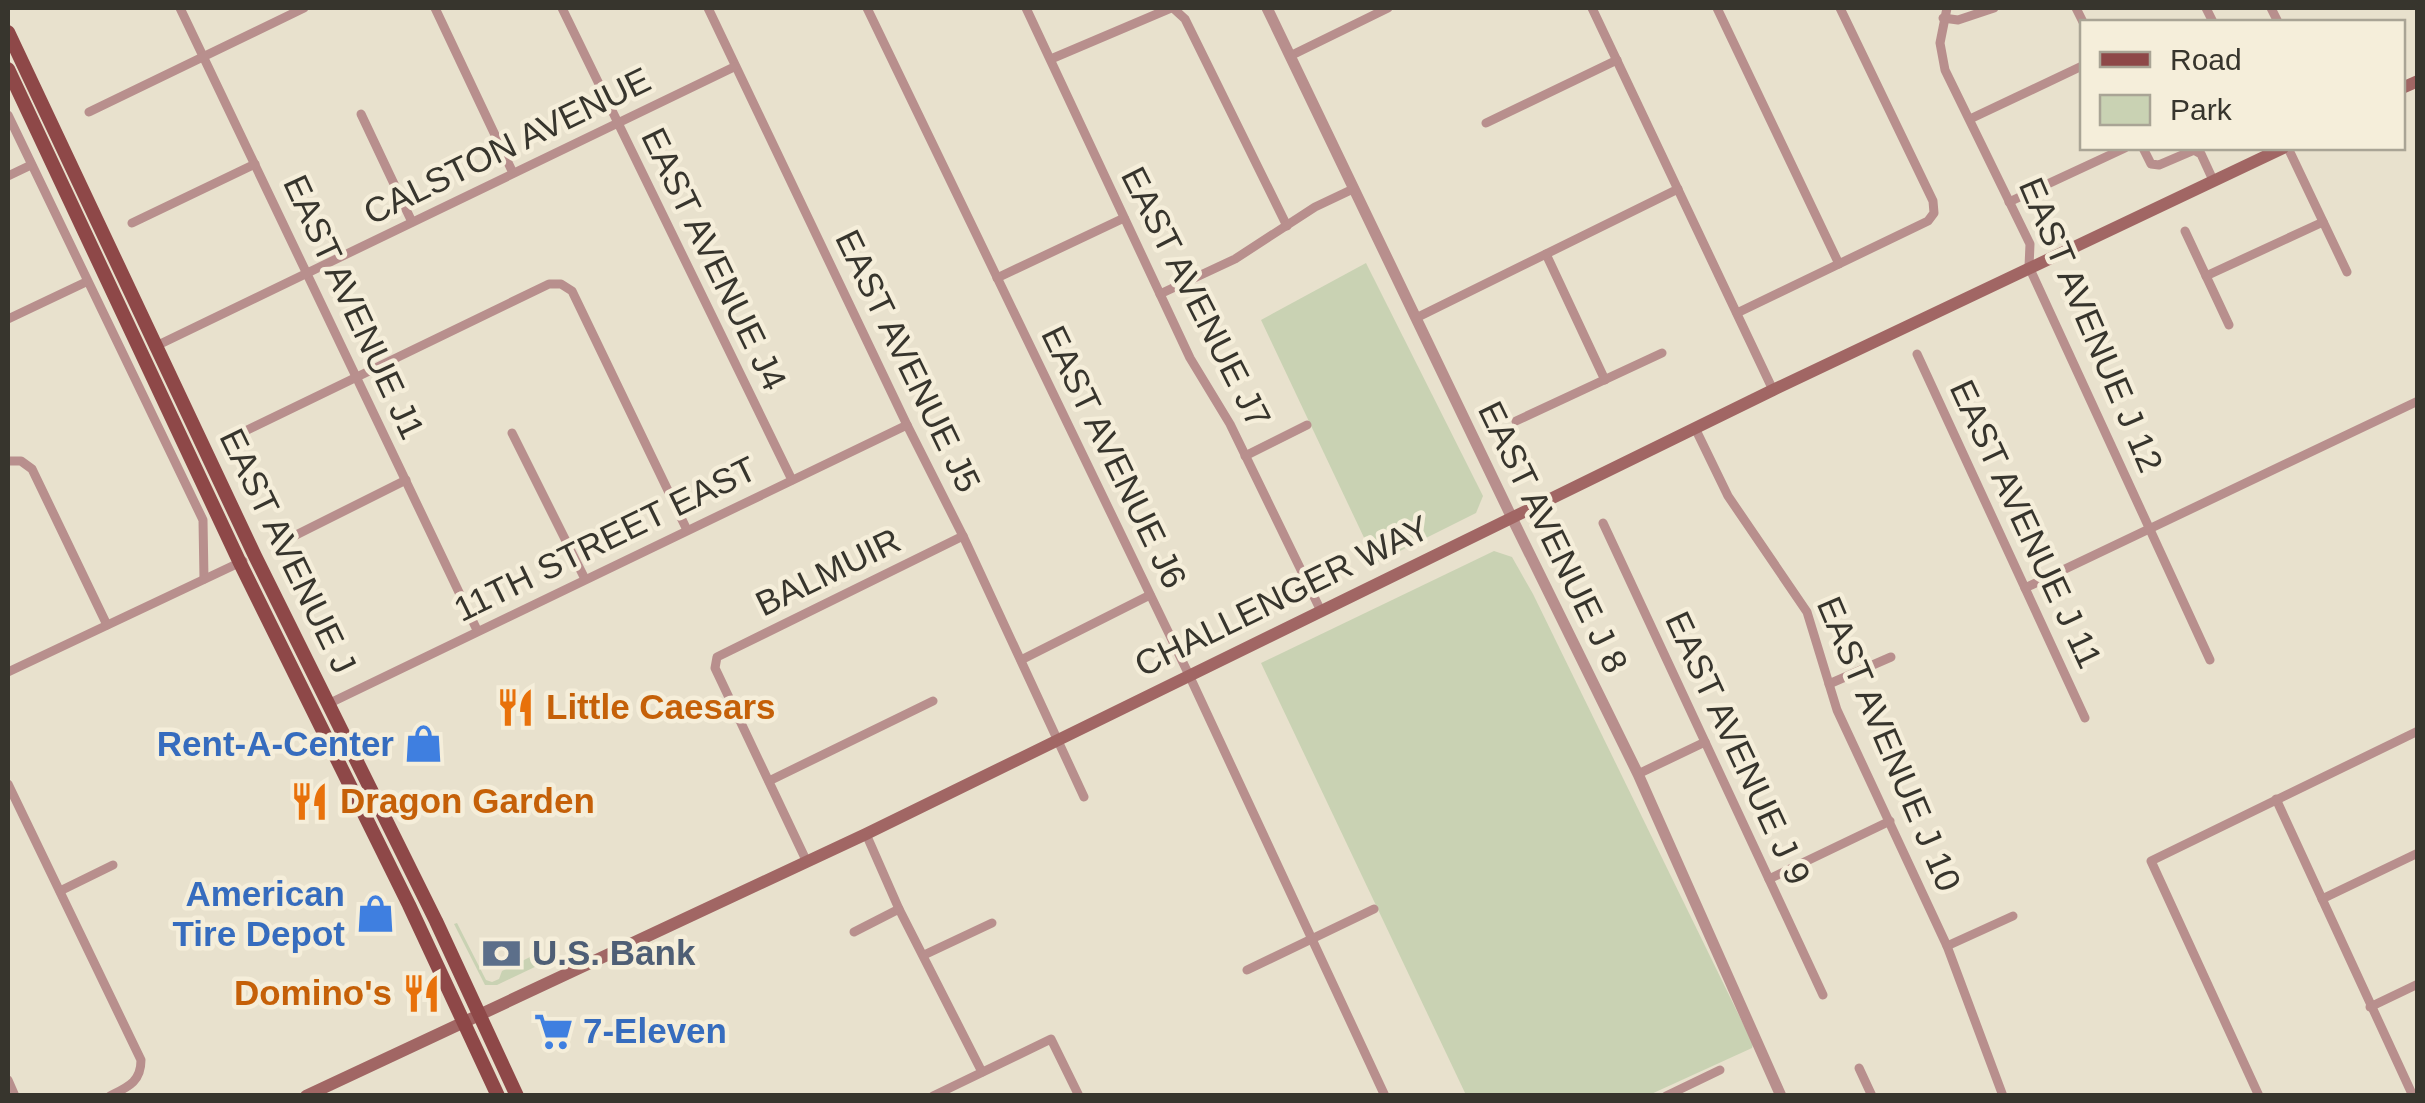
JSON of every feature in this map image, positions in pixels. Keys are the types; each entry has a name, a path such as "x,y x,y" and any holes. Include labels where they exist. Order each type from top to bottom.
{"main road":[{"name":"EAST AVENUE J","path":"8,32 516,1096"},
{"name":"EAST AVENUE J","path":"8,69 240,563 338,758 498,1096"},
{"name":"CHALLENGER WAY","path":"306,1096 866,834 1320,609 2213,180 2258,153"},
{"path":"338,758 352,768 366,796 382,811"},
{"path":"368,822 377,826 406,880 421,892"}],"street":[{"name":"EAST AVENUE J1","path":"180,8 478,630"},
{"path":"89,112 304,8"},
{"path":"435,8 514,173"},
{"name":"EAST AVENUE J4","path":"562,8 792,480"},
{"name":"EAST AVENUE J5","path":"708,8 906,425 963,536 1084,797"},
{"name":"EAST AVENUE J7","path":"1026,8 1190,358 1245,456 1320,609"},
{"path":"1051,59 1172,8 1185,19 1287,226"},
{"name":"EAST AVENUE J 8","path":"1267,8 1638,774 1781,1096"},
{"path":"1290,56 1388,8"},
{"path":"1592,8 1773,390"},
{"path":"1717,8 1839,264"},
{"path":"1737,313 1928,221 1934,213 1933,201 1840,8"},
{"path":"1945,13 1958,20 1994,8"},
{"name":"EAST AVENUE J6","path":"872,9 1386,1096"},
{"name":"EAST AVENUE J 12","path":"1945,13 1940,43 1946,70 2030,244 2029,267 2210,660"},
{"path":"1486,123 1616,60"},
{"name":"CALSTON AVENUE","path":"142,352 734,67"},
{"path":"1970,119 2080,67"},
{"path":"360,114 412,222"},
{"name":"EAST AVENUE J","path":"8,115 203,520 204,579"},
{"path":"2009,202 2121,150"},
{"path":"2144,150 2151,164 2158,165 2194,150 2201,154 2213,180"},
{"path":"2286,150 2346,272"},
{"path":"132,223 255,164"},
{"path":"8,176 31,165"},
{"path":"1160,294 1235,259 1353,189"},
{"path":"1416,318 1678,190"},
{"path":"997,278 1124,218"},
{"path":"2206,276 2324,222"},
{"path":"2185,231 2229,325"},
{"path":"1546,254 1605,380"},
{"path":"8,319 86,282"},
{"path":"236,435 550,284 562,284 572,291 687,530"},
{"path":"1516,421 1662,353"},
{"name":"EAST AVENUE J 11","path":"1917,354 2085,718"},
{"path":"2026,588 2415,402 2418,416"},
{"name":"11TH STREET EAST","path":"328,704 906,425"},
{"path":"1245,456 1308,425"},
{"name":"EAST AVENUE J 10","path":"1695,428 1728,496 1806,612 1837,710 1947,946 2003,1096"},
{"path":"512,433 585,579"},
{"path":"8,461 21,461 32,469 107,625"},
{"path":"278,544 406,480"},
{"name":"EAST AVENUE J 9","path":"1604,523 1823,995"},
{"name":"BALMUIR","path":"769,781 715,668 717,657 963,536"},
{"path":"8,672 255,556"},
{"path":"1021,660 1150,595"},
{"path":"1829,684 1891,658"},
{"path":"806,860 769,781 933,701"},
{"path":"2259,1096 2152,861 2418,730"},
{"path":"1638,774 1705,742"},
{"path":"8,784 142,1060 142,1073 133,1085 110,1096"},
{"path":"2276,799 2414,1096"},
{"path":"1769,879 1890,821"},
{"path":"866,834 899,909 982,1072"},
{"path":"2322,899 2418,853"},
{"path":"60,890 112,865"},
{"path":"854,932 899,909"},
{"path":"1247,970 1374,909"},
{"path":"1947,946 2013,916"},
{"path":"924,955 992,923"},
{"path":"2370,1006 2418,984"},
{"path":"933,1096 1051,1039 1079,1096"},
{"path":"1859,1068 1872,1096"},
{"path":"1666,1096 1720,1070"},
{"path":"8,1080 15,1096"}],"green space":[{"path":"1366,263 1483,496 1476,513 1376,563 1261,320"},
{"path":"1494,551 1512,557 1533,594 1753,1044 1752,1048 1649,1095 1466,1095 1261,663"},
{"path":"457,923 486,980 499,979 502,971 534,955 539,965 497,985 485,985 454,924"}],"place":[{"name":"Little Caesars","path":"516,707"},
{"name":"Rent-A-Center","path":"424,744"},
{"name":"Dragon Garden","path":"310,801"},
{"name":"American Tire Depot","path":"375,914"},
{"name":"U.S. Bank","path":"502,953"},
{"name":"Domino's","path":"422,993"},
{"name":"7-Eleven","path":"553,1031"}]}
